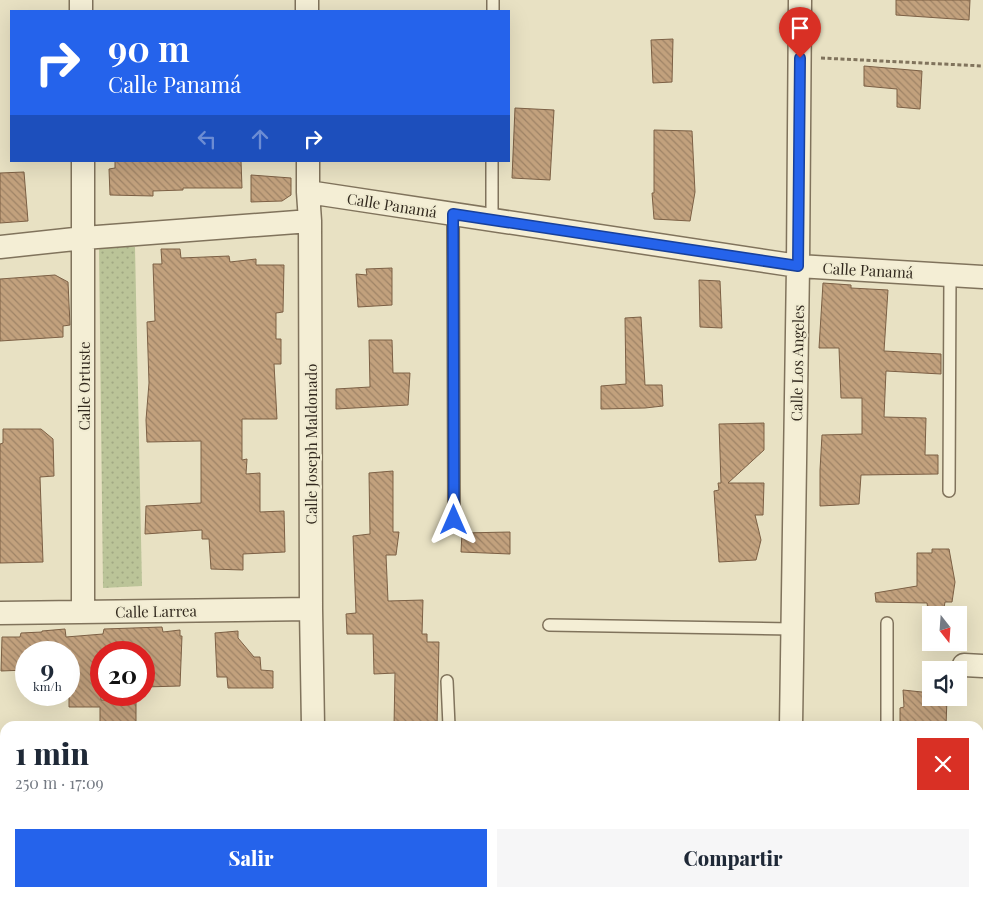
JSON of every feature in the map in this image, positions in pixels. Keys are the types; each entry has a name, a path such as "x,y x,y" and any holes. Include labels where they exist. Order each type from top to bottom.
{"street":[{"name":"Calle Los Angeles","path":"791,721 800,0"},
{"name":"Calle Ortuste","path":"83,162 84,612"},
{"name":"Calle Joseph Maldonado","path":"308,162 313,721"},
{"name":"Calle Panamá","path":"308,192 798,266 983,278"},
{"path":"0,247 84,238 310,221"},
{"name":"Calle Larrea","path":"0,612 311,610"}],"lane":[{"path":"81,1 86,0"},
{"path":"492,162 492,219"},
{"path":"453,214 454,520"},
{"path":"948,491 950,275"},
{"path":"887,623 887,721"},
{"path":"549,624 792,629"},
{"path":"447,681 449,721"}],"path":[{"path":"800,58 983,66"}],"green space":[{"path":"99,246 135,247 142,586 103,588"}],"building":[{"path":"896,0 970,0 969,20 896,15"},
{"path":"673,39 672,82 653,83 651,40"},
{"path":"864,66 922,71 920,109 897,107 897,89 864,86"},
{"path":"515,108 554,110 550,180 512,178"},
{"path":"654,130 692,131 695,192 690,221 654,219 652,193 654,193"},
{"path":"115,162 241,162 242,188 183,188 183,190 153,191 153,196 110,195 109,169 115,168"},
{"path":"24,172 28,221 0,223 0,173"},
{"path":"251,175 291,178 291,195 282,201 251,202"},
{"path":"161,249 180,249 181,258 229,256 230,262 256,259 256,265 284,265 283,312 276,313 276,339 281,339 281,364 274,364 277,419 242,419 242,460 247,459 246,474 260,473 260,512 284,511 285,552 243,554 243,570 211,569 209,539 202,539 202,530 145,534 146,506 201,503 201,441 147,442 146,420 149,383 147,322 155,321 153,264 162,264"},
{"path":"392,268 392,305 358,307 356,274 367,275 366,269"},
{"path":"55,275 68,282 70,325 63,326 63,337 0,341 0,279"},
{"path":"699,280 720,281 722,328 700,327"},
{"path":"823,283 851,285 851,288 888,290 884,351 941,354 941,374 886,371 884,417 926,418 925,455 938,455 938,474 861,475 859,504 820,506 822,435 862,434 862,398 841,398 839,348 819,348"},
{"path":"641,317 645,385 662,385 663,406 601,409 601,386 626,384 625,318"},
{"path":"369,340 392,340 393,373 410,373 408,405 336,409 336,389 370,387"},
{"path":"764,423 764,450 728,483 764,483 763,515 755,515 761,540 756,560 719,562 714,491 719,490 718,483 721,483 719,424"},
{"path":"3,429 41,429 53,439 54,476 40,477 43,562 0,563 0,444 3,443"},
{"path":"393,471 393,532 399,532 396,555 386,555 388,601 423,600 422,634 427,634 427,642 439,642 437,721 394,721 395,673 374,674 373,634 347,634 346,614 356,613 353,536 370,534 369,473"},
{"path":"510,532 510,554 461,552 462,533"},
{"path":"932,549 949,549 955,582 952,602 945,602 944,606 927,606 927,603 876,602 875,593 917,586 917,553 932,553"},
{"path":"162,627 163,632 180,630 180,636 182,636 180,686 155,687 155,641 90,641 90,706 136,706 136,721 100,721 100,707 69,707 80,706 80,641 15,641 15,670 1,671 2,637 20,637 21,633 65,629 66,637 103,634 104,629"},
{"path":"238,631 238,638 254,657 260,657 261,670 273,671 273,688 228,688 227,677 217,677 215,633"},
{"path":"903,690 922,692 922,706 947,706 946,721 900,721 900,708 904,707"}],"route":[{"path":"454,520 453,214 798,266 800,58"}]}
